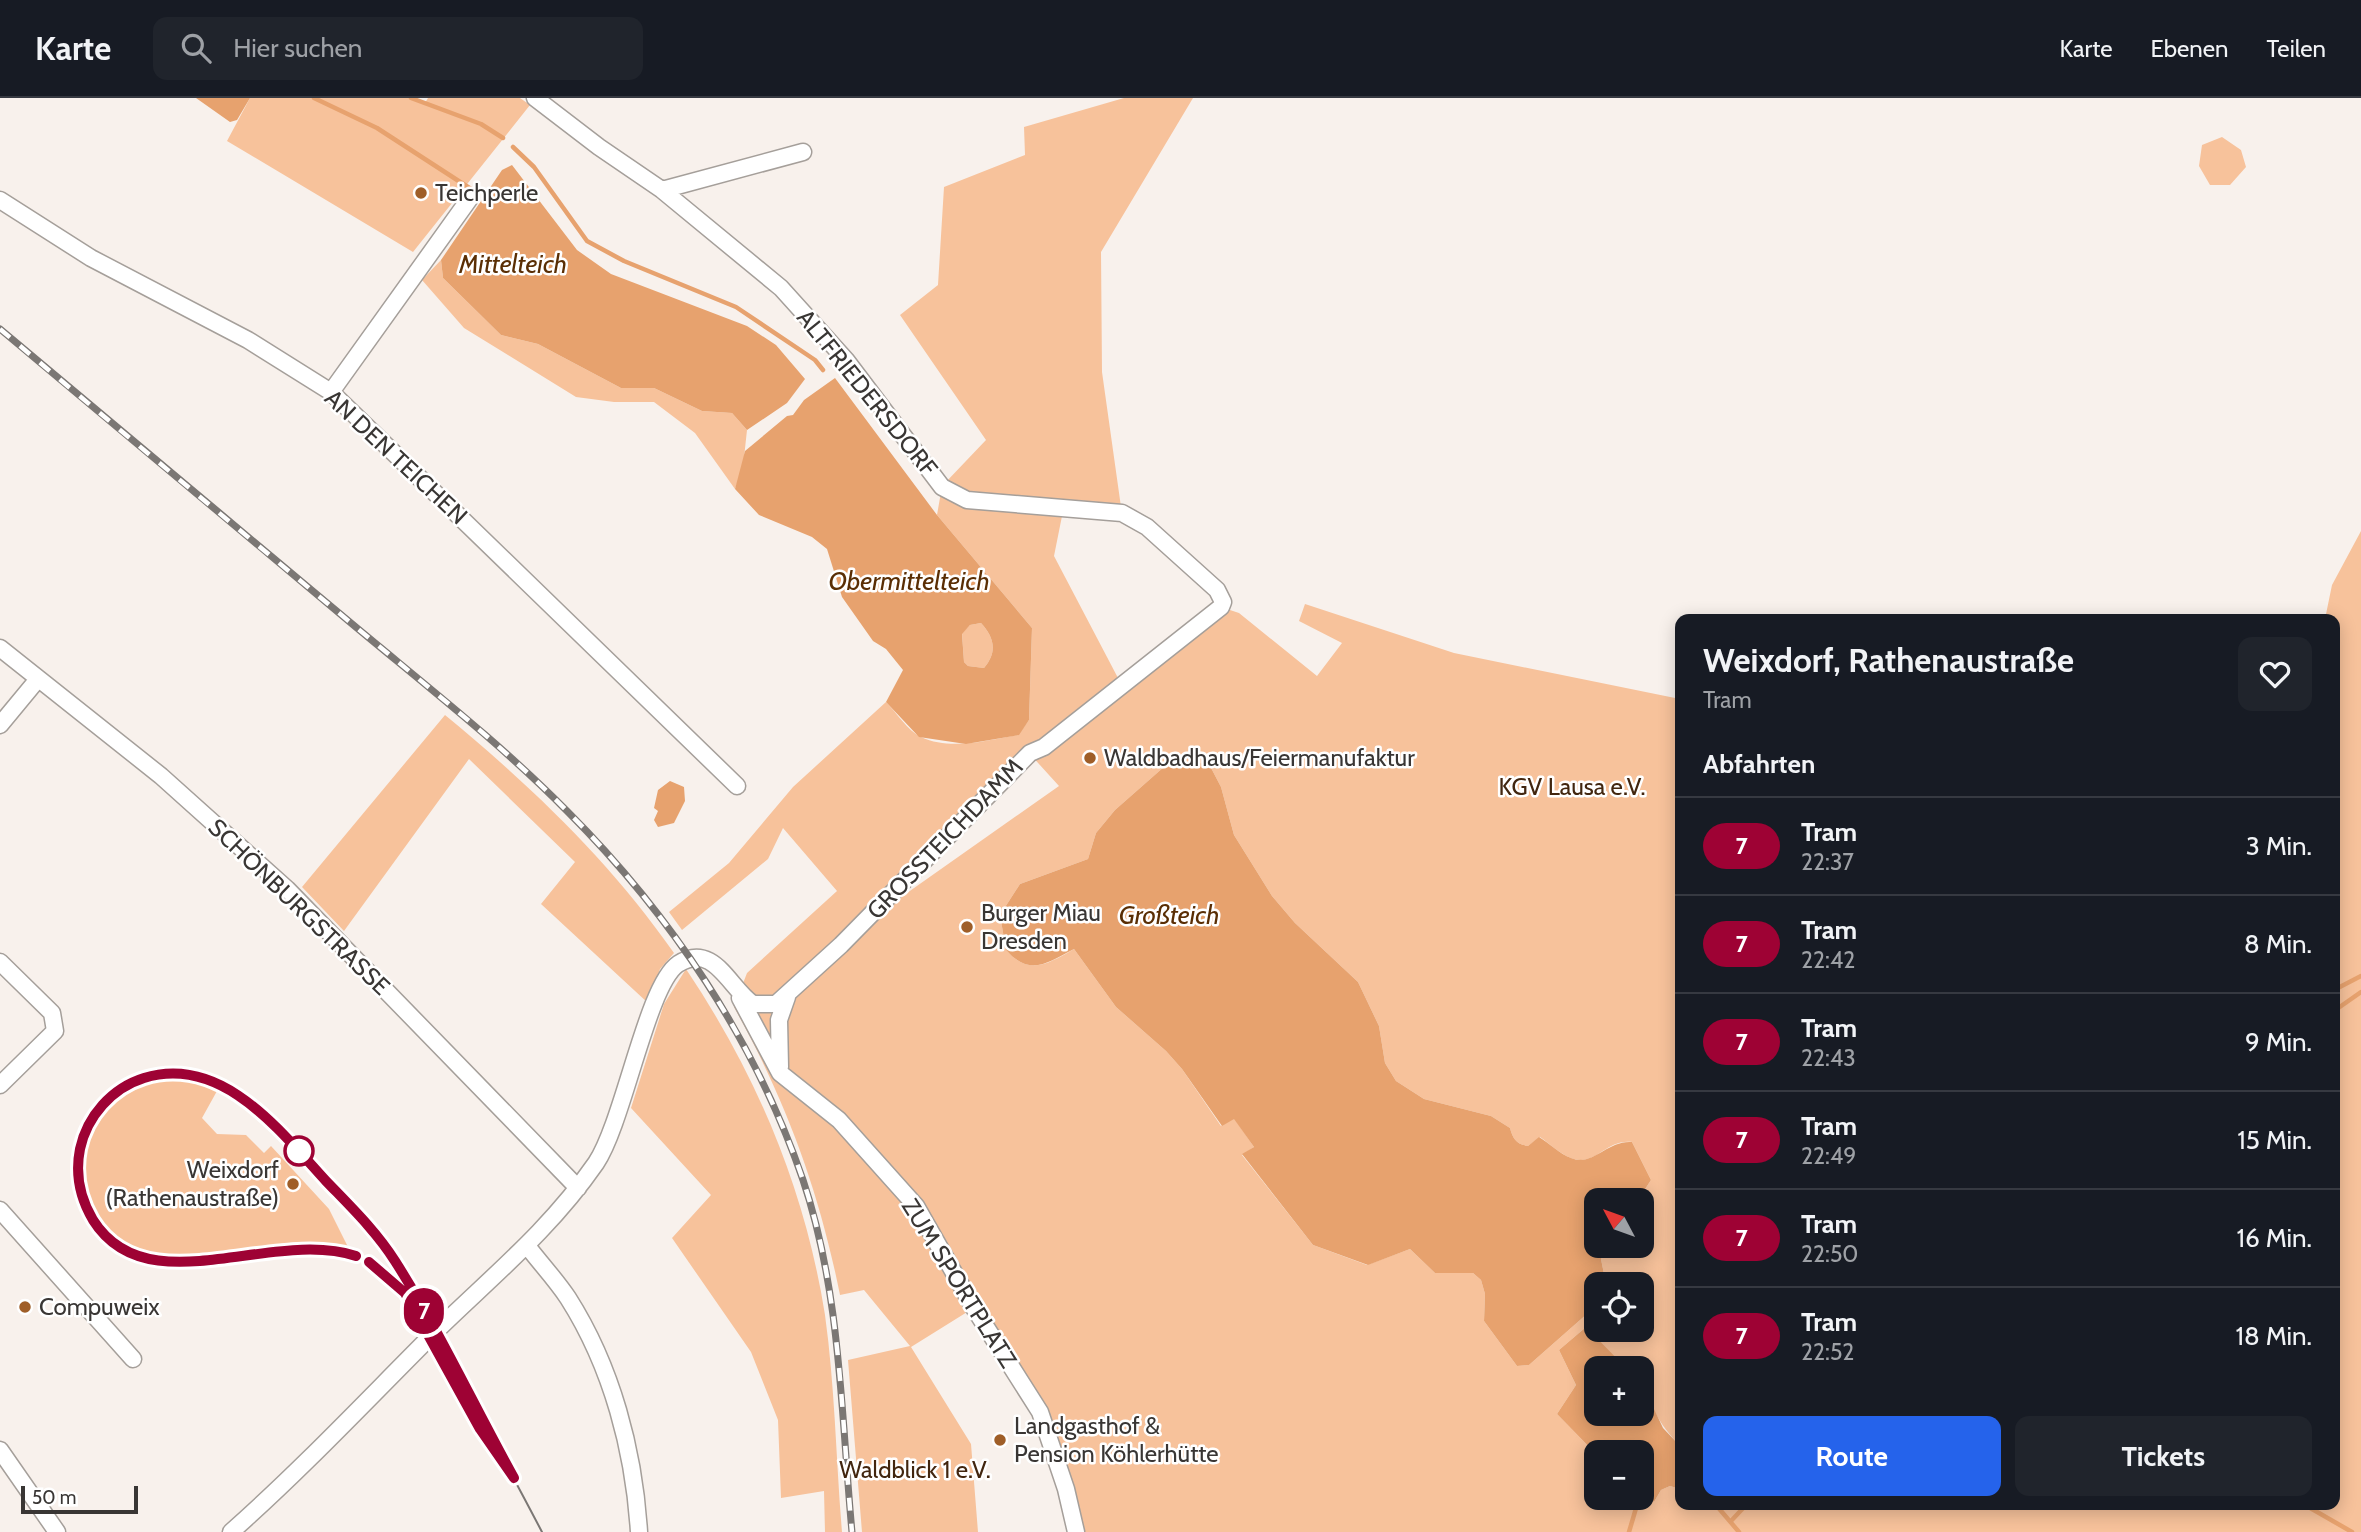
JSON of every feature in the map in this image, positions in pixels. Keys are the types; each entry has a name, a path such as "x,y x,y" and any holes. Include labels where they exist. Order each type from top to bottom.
{"street":[{"name":"ALTFRIEDERSDORF","path":"535,98 599,147 662,190 780,288 846,360 942,487 967,500 1122,513 1147,527 1217,590 1221,596 1221,607"},
{"path":"662,190 803,152"},
{"path":"331,392 470,198"},
{"name":"AN DEN TEICHEN","path":"0,200 91,258 248,340 331,392 737,786"},
{"name":"GROSSTEICHDAMM","path":"578,1188 608,1144 653,1008 672,969 691,959 707,959 721,968 732,984 753,1004 776,1004 841,946 1030,753 1044,747 1221,607"},
{"name":"SCHÖNBURGSTRASSE","path":"0,648 161,776 287,889 578,1188"},
{"path":"0,725 38,678"},
{"path":"0,962 52,1013 55,1031 0,1085"},
{"name":"ZUM SPORTPLATZ","path":"732,984 780,1073 839,1120 916,1206 974,1308 1040,1412 1066,1489 1076,1532"},
{"path":"780,1073 779,1020 783,1004 791,990"},
{"path":"239,1530 435,1332 528,1247 578,1188"},
{"path":"0,1210 132,1359"},
{"path":"528,1247 567,1298 606,1370 636,1482 639,1532"},
{"path":"0,1450 57,1532"}],"green space":[{"path":"250,98 411,98 425,103 428,98 520,98 530,105 413,252 227,141"},
{"path":"1124,98 1193,98 1101,252 1102,372 1121,507 990,502 945,483 986,440 900,315 938,285 944,187 1025,155 1024,127"},
{"path":"2222,137 2241,150 2246,167 2230,185 2210,185 2199,166 2202,145"},
{"path":"441,260 443,278 501,335 538,344 621,388 654,388 702,411 732,413 747,430 743,467 735,489 695,433 654,402 614,402 576,397 464,328 422,280"},
{"path":"941,492 963,504 1063,511 1054,556 1118,678 1054,739 1221,607 1239,613 1317,676 1342,643 1299,621 1305,604 1454,653 1675,698 1675,1440 1654,1410 1654,1356 1613,1356 1600,1342 1654,1342 1654,1272 1604,1272 1601,1259 1654,1258 1654,1188 1646,1188 1651,1180 1632,1142 1615,1144 1589,1158 1574,1159 1540,1137 1528,1146 1521,1144 1514,1138 1510,1128 1491,1116 1424,1099 1396,1081 1385,1063 1379,1026 1358,982 1295,923 1272,896 1234,835 1221,787 1209,764 1189,762 1165,766 1115,810 1096,833 1088,859 1020,884 1000,915 1006,950 1023,963 1047,963 1074,949 1116,1007 1166,1051 1182,1069 1221,1126 1234,1118 1254,1147 1242,1155 1313,1245 1367,1265 1410,1249 1435,1273 1473,1273 1481,1280 1485,1294 1484,1321 1517,1366 1529,1365 1584,1317 1584,1329 1559,1350 1576,1385 1557,1414 1584,1442 1584,1510 1654,1510 1654,1502 1661,1490 1670,1486 1675,1488 1675,1510 2340,1510 2340,614 2326,614 2332,585 2361,531 2361,1532 1077,1532 1068,1488 1042,1412 977,1308 918,1204 840,1118 783,1070 780,1026 779,1074 838,1122 914,1208 972,1309 911,1347 971,1444 978,1532 862,1532 848,1360 910,1346 864,1290 840,1295 822,1219 799,1147 770,1077 734,1007 747,973 837,891 783,828 768,859 682,930 669,912 729,863 793,787 886,702 911,730 921,737 945,743 970,743 1018,735 1029,720 1032,628 937,515","holes":["1029,753 1059,786 863,924","838,945 786,1003 794,988"]},
{"path":"981,623 993,645 991,656 984,668 968,666 964,662 962,633 970,625"},
{"path":"445,715 508,769 568,826 623,887 674,953 660,969 648,1003 541,904 575,862 469,759 344,931 302,887"},
{"path":"686,969 712,1009 756,1092 775,1134 805,1223 825,1315 842,1532 825,1532 824,1491 781,1498 778,1420 751,1352 672,1238 711,1195 631,1108 664,1004"},
{"path":"172,1078 205,1084 217,1091 202,1118 217,1134 246,1135 264,1153 271,1146 329,1209 349,1249 313,1242 190,1257 160,1256 133,1248 110,1232 87,1192 84,1159 89,1137 99,1117 122,1094 141,1085"}],"water":[{"path":"196,98 250,98 237,120 230,122"},
{"name":"Mittelteich","path":"512,165 577,250 611,274 747,326 776,345 805,379 787,403 747,430 732,413 702,411 654,388 621,388 538,344 501,335 443,278 441,260 502,170"},
{"name":"Obermittelteich","path":"835,378 937,515 1032,628 1029,720 1019,735 966,744 919,737 886,702 903,670 886,649 873,641 842,597 827,549 812,537 759,515 735,489 745,451 787,416 793,415 804,400","holes":["981,623 993,645 991,656 984,668 968,666 964,662 962,634 970,625"]},
{"name":"Großteich","path":"1190,762 1209,764 1221,787 1234,835 1272,896 1295,923 1358,982 1379,1026 1385,1063 1396,1081 1424,1099 1491,1116 1510,1128 1514,1138 1521,1144 1528,1146 1539,1137 1571,1158 1586,1159 1623,1142 1632,1142 1651,1180 1646,1188 1584,1188 1584,1258 1602,1258 1604,1272 1584,1272 1584,1317 1529,1365 1517,1366 1484,1321 1485,1294 1481,1280 1473,1273 1435,1273 1410,1249 1368,1265 1313,1245 1242,1154 1254,1147 1234,1119 1222,1126 1182,1069 1166,1051 1116,1007 1074,949 1039,965 1023,963 1006,950 1000,915 1020,884 1088,859 1096,833 1115,810 1165,766"},
{"path":"670,781 684,787 685,801 674,823 658,827 654,820 658,811 654,808 658,790"},
{"path":"1584,1329 1584,1342 1601,1342 1614,1356 1584,1356 1584,1426 1654,1426 1654,1409 1663,1428 1675,1441 1675,1488 1670,1486 1661,1490 1654,1502 1654,1440 1584,1442 1557,1414 1576,1385 1559,1350"}],"waterway":[{"path":"314,98 377,128 471,189"},
{"path":"411,98 481,124 503,138"},
{"path":"513,147 534,167 587,241 624,261 736,307 815,360 823,370"},
{"path":"2340,987 2361,976"},
{"path":"2340,1007 2361,992"},
{"path":"1629,1532 1635,1510"},
{"path":"1720,1510 1739,1532"},
{"path":"1731,1521 1741,1510"},
{"path":"2314,1510 2352,1532"}],"tram line":[{"name":"7","path":"356,1256 325,1248 308,1247 172,1263 133,1255 116,1245 99,1228 81,1194 78,1180 79,1150 89,1123 100,1107 126,1086 164,1074 181,1074 206,1080 240,1096 263,1113 378,1237 394,1260 514,1478 480,1429 405,1293 385,1273 369,1262"},
{"path":"514,1478 509,1472 495,1452 478,1426 420,1316 380,1271 355,1256 325,1248 306,1247 172,1263 121,1247 90,1217 79,1178 84,1138 104,1103 139,1080 185,1076 241,1097 269,1119 384,1245 424,1310 452,1364 509,1469 520,1490 542,1532"}],"railway":[{"path":"0,329 514,760 605,851 675,937 735,1029 760,1078 783,1128 816,1223 838,1354 852,1532"}],"place":[{"name":"Teichperle","path":"421,193"},
{"name":"Waldbadhaus/Feiermanufaktur","path":"1090,758"},
{"name":"Burger Miau Dresden","path":"967,927"},
{"name":"Weixdorf (Rathenaustraße)","path":"293,1184"},
{"name":"Compuweix","path":"25,1307"},
{"name":"Landgasthof & Pension Köhlerhütte","path":"1000,1440"}],"park label":[{"name":"KGV Lausa e.V.","path":"1572,787"},
{"name":"Waldblick 1 e.V.","path":"915,1470"}]}
